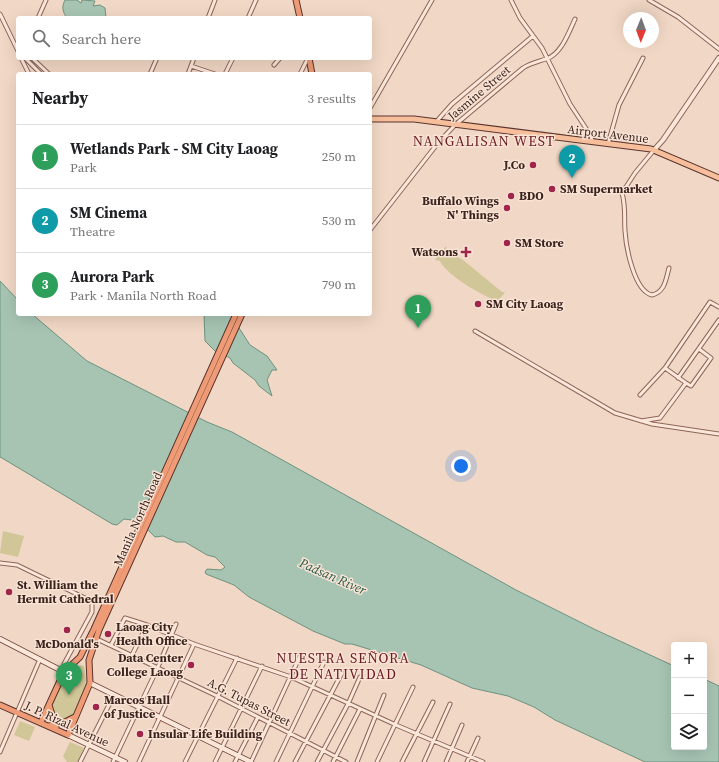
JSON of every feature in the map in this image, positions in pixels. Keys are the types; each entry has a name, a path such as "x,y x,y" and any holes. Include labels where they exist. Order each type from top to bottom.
{"highway":[{"path":"296,0 300,16"},
{"path":"309,60 312,72"},
{"name":"Manila North Road","path":"68,735 90,683 88,671 90,655 108,605 235,316"},
{"name":"Manila North Road","path":"40,722 64,672 82,654 108,605 241,316"},
{"path":"49,704 58,730"},
{"name":"J. P. Rizal Avenue","path":"0,705 68,735"},
{"path":"48,726 64,722 76,716"}],"main road":[{"name":"Airport Avenue","path":"372,119 393,118 436,122 654,150 719,178"},
{"path":"0,639 64,672"},
{"path":"90,683 251,762"},
{"name":"J. P. Rizal Avenue","path":"68,735 88,744 114,760 125,762"}],"street":[{"path":"39,16 46,0"},
{"path":"209,16 215,0"},
{"path":"249,16 256,0"},
{"path":"372,105 432,0"},
{"path":"511,0 520,18 547,59 570,104 591,136 592,142"},
{"path":"649,0 678,17 719,49"},
{"path":"0,14 16,47"},
{"name":"Jasmine Street","path":"372,227 438,143 455,125 481,102 529,64 547,59 564,43 575,19"},
{"path":"436,122 452,104 533,36"},
{"path":"608,144 619,105 643,58"},
{"path":"670,268 661,291 652,295 644,291 633,271 625,232 626,208 622,193 635,173 663,140 719,58"},
{"path":"22,60 29,72"},
{"path":"27,60 39,72"},
{"path":"34,60 47,72"},
{"path":"151,72 156,60"},
{"path":"189,72 193,60"},
{"path":"226,72 232,60"},
{"path":"274,65 278,60"},
{"path":"301,72 308,60"},
{"path":"191,66 209,72"},
{"path":"640,395 665,368 710,302 719,307"},
{"path":"678,378 719,320"},
{"path":"475,331 615,413 637,421 719,434"},
{"path":"665,368 691,386 711,358 699,349"},
{"path":"637,421 660,418 663,416 686,383"},
{"path":"0,563 17,564 91,602 92,612 64,664 64,672"},
{"path":"112,645 125,618 147,625 194,644 291,677 348,704 483,762"},
{"path":"114,760 158,667 176,624"},
{"path":"132,655 147,625"},
{"path":"82,632 90,636"},
{"name":"A.G. Tupas Street","path":"99,640 242,708 346,762"},
{"path":"139,762 194,644"},
{"path":"251,762 300,656"},
{"path":"185,762 237,658"},
{"path":"0,752 40,659"},
{"path":"276,762 324,662"},
{"path":"215,762 262,666"},
{"path":"295,762 342,673"},
{"path":"317,762 348,704 360,677"},
{"path":"377,762 414,687"},
{"path":"80,762 114,695"},
{"path":"357,762 384,695"},
{"path":"402,762 433,702"},
{"path":"424,762 450,704"},
{"path":"333,762 360,709"},
{"path":"235,762 258,717"},
{"path":"446,762 462,725"},
{"path":"467,762 478,738"}],"shaded area":[{"path":"446,246 447,251 463,260 502,292 505,292 495,305 495,300 464,284 449,272 440,261 435,260"},
{"path":"3,531 24,536 18,557 0,553"},
{"path":"80,665 84,666 87,687 75,715 64,719 54,712 52,702 64,677"},
{"path":"20,721 35,727 29,741 14,735"},
{"path":"70,742 84,748 78,762 67,762 63,756"}],"water":[{"path":"65,0 77,0 81,3 82,0 95,1 93,6 100,5 105,8 106,16 66,16 63,4"},
{"name":"Padsan River","path":"0,281 16,298 16,316 34,316 87,361 207,422 232,432 516,590 596,630 671,665 671,750 707,750 707,680 719,686 719,762 645,762 555,720 534,707 508,696 472,688 421,665 352,644 345,644 313,631 249,597 234,585 206,574 205,572 207,569 221,570 225,567 215,557 207,555 185,542 176,542 163,536 155,537 139,521 124,519 117,525 112,524 0,457"},
{"path":"204,316 231,316 250,345 267,356 277,370 272,370 267,380 272,396 259,386 255,380 233,363 230,358 215,351 205,341"}],"place":[{"name":"J.Co","path":"533,165"},
{"name":"SM Cinema","path":"572,178"},
{"name":"SM Supermarket","path":"552,189"},
{"name":"BDO","path":"511,196"},
{"name":"Buffalo Wings N' Things","path":"507,208"},
{"name":"SM Store","path":"507,243"},
{"name":"Watsons","path":"466,252"},
{"name":"SM City Laoag","path":"478,304"},
{"name":"Wetlands Park - SM City Laoag","path":"418,328"},
{"name":"St. William the Hermit Cathedral","path":"9,592"},
{"name":"McDonald's","path":"67,630"},
{"name":"Laoag City Health Office","path":"108,634"},
{"name":"Data Center College Laoag","path":"191,665"},
{"name":"Aurora Park","path":"69,695"},
{"name":"Marcos Hall of Justice","path":"96,707"},
{"name":"Insular Life Building","path":"140,734"}],"district":[{"name":"NANGALISAN WEST","path":"484,141"},
{"name":"NUESTRA SEÑORA DE NATIVIDAD","path":"343,666"}]}
